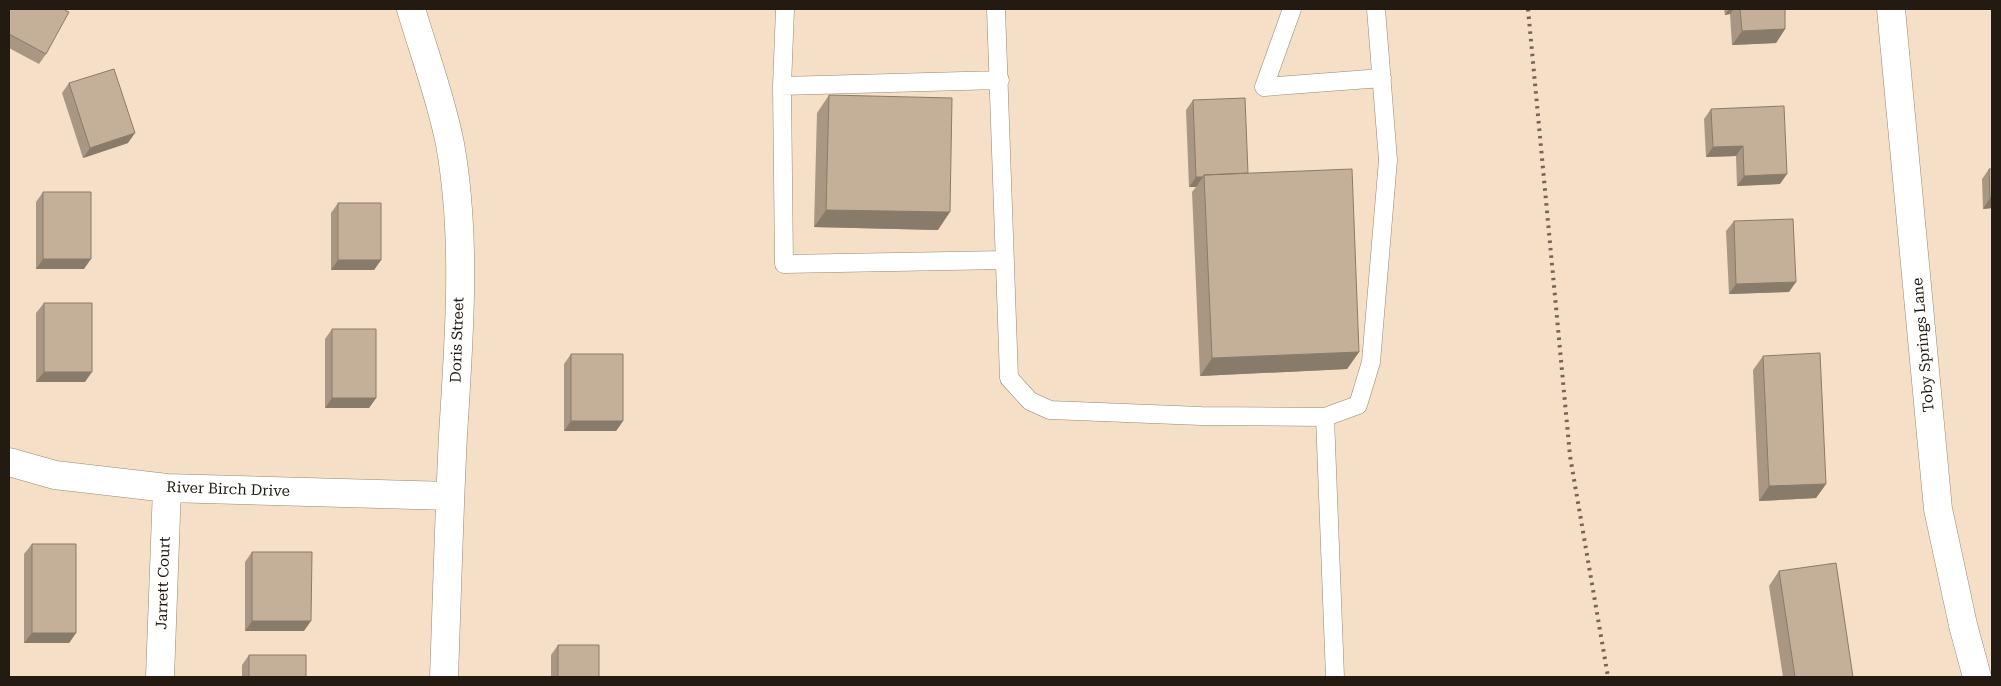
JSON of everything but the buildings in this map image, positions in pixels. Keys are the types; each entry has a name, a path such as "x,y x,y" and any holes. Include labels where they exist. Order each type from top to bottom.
{"street":[{"name":"Doris Street","path":"411,9 442,108 450,145 459,245 459,301 444,677"},
{"name":"Toby Springs Lane","path":"1891,9 1938,509 1963,625 1977,677"},
{"name":"River Birch Drive","path":"9,462 54,475 167,488 450,496"},
{"name":"Jarrett Court","path":"160,677 167,488"}],"lane":[{"path":"796,9 785,9 782,86 784,264 1005,260"},
{"path":"996,9 1009,378 1030,401 1050,410 1058,411 1325,417 1358,404 1371,362 1388,160 1376,9"},
{"path":"1292,9 1264,87 1382,78"},
{"path":"782,86 1000,80"},
{"path":"1325,417 1335,677"}],"railway":[{"path":"1528,9 1570,456 1608,677"}]}
